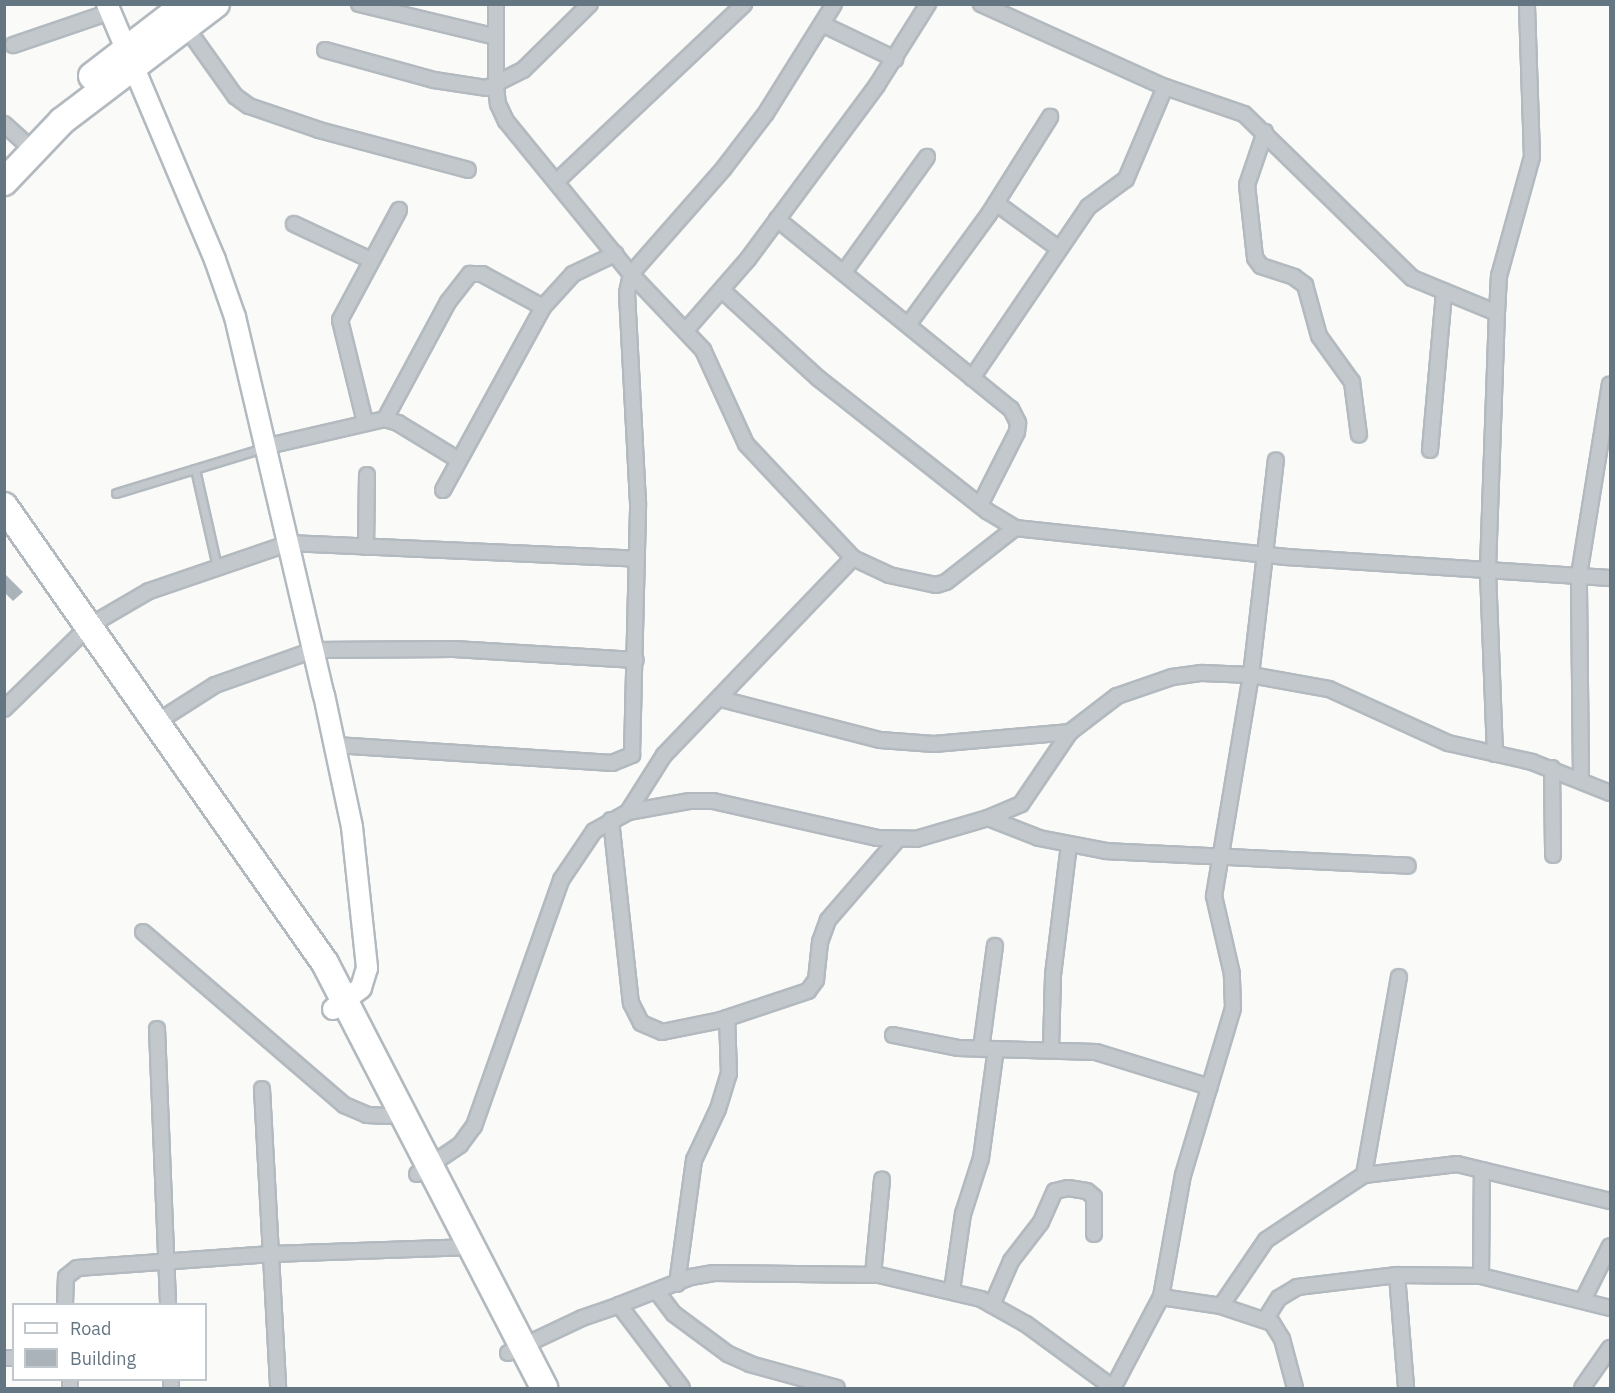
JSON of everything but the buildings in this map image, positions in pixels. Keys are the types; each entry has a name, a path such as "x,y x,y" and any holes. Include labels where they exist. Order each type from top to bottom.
{"highway":[{"path":"10,141 186,16 216,4"},
{"path":"4,182 62,121 128,58"},
{"path":"4,506 84,631 273,912 339,1005 515,1349 544,1389"},
{"path":"4,531 157,722 325,963 339,1005 388,1116 424,1171"},
{"path":"515,1349 526,1389"}],"street":[{"path":"359,4 496,37"},
{"path":"496,4 496,86 498,104 506,121 631,274 687,329 703,350 746,444 853,558 889,575 936,585 946,582 1016,528"},
{"path":"325,50 434,80 478,89 496,86 523,70 590,4"},
{"path":"556,182 744,4"},
{"path":"334,745 495,758 621,762 633,751 637,559 627,293 631,274 724,168 766,113 824,25 834,4"},
{"path":"687,329 723,291 777,219 895,59 928,4"},
{"path":"981,4 1165,87 1244,114 1265,132 1295,168 1408,275 1497,313"},
{"path":"1495,754 1488,568 1497,313 1499,276 1532,157 1527,4"},
{"path":"14,45 108,8 215,261 248,363 352,827 367,968 364,984 339,1005"},
{"path":"186,16 235,96 249,106 319,130 468,170"},
{"path":"824,25 895,59"},
{"path":"972,378 1088,207 1126,178 1165,87"},
{"path":"908,325 996,204 1050,117"},
{"path":"1265,132 1247,185 1255,258 1261,266 1294,277 1305,285 1319,336 1352,382 1359,435"},
{"path":"844,272 927,157"},
{"path":"996,204 1059,249"},
{"path":"365,422 339,326 344,307 399,210"},
{"path":"777,219 1011,409 1018,423 1012,443 980,505"},
{"path":"294,224 371,260"},
{"path":"443,490 543,307 573,274 615,254"},
{"path":"385,419 448,302 470,274 482,274 543,307"},
{"path":"723,291 794,358 980,505 1016,528 1264,553 1611,578"},
{"path":"1430,450 1444,292"},
{"path":"1581,778 1579,575 1607,430 1611,384"},
{"path":"268,446 385,419 398,423 458,459"},
{"path":"515,1349 619,1305 714,1273 873,1275 952,1290 992,1305 1113,1388 1161,1297 1183,1175 1233,1008 1234,990 1214,896 1218,859 1251,675 1276,460"},
{"path":"366,546 367,475"},
{"path":"4,709 84,631 149,591 290,543 637,559"},
{"path":"628,812 664,755 721,699 853,558"},
{"path":"157,722 215,685 314,650 454,649 636,660"},
{"path":"424,1171 460,1145 474,1126 561,880 584,842 611,820 628,812 690,801 713,801 897,840 988,818 1021,804 1070,732 1100,707 1141,685 1202,673 1251,675 1329,688 1448,744 1551,768 1581,778 1611,793"},
{"path":"721,699 880,740 934,744 1070,732"},
{"path":"1551,768 1553,855"},
{"path":"988,818 1038,838 1106,851 1218,859 1408,866"},
{"path":"611,820 627,980 638,1018 662,1032 727,1018 813,987 828,920 897,840"},
{"path":"1051,1048 1053,975 1069,844"},
{"path":"143,932 344,1105 368,1114 388,1116"},
{"path":"952,1290 963,1214 979,1166 995,946"},
{"path":"1364,1175 1399,977"},
{"path":"677,1284 694,1160 718,1109 729,1074 727,1018"},
{"path":"157,1029 168,1303"},
{"path":"893,1035 989,1049 1051,1048 1096,1052 1210,1087"},
{"path":"262,1089 278,1389"},
{"path":"1221,1306 1266,1240 1364,1175 1450,1164 1611,1201"},
{"path":"1480,1276 1482,1170"},
{"path":"873,1275 882,1179"},
{"path":"992,1305 1011,1261 1041,1222 1055,1191 1068,1188 1087,1191 1094,1197 1094,1234"},
{"path":"1583,1300 1611,1246"},
{"path":"65,1303 64,1281 72,1271 271,1254 464,1248"},
{"path":"1397,1275 1406,1389"},
{"path":"1265,1320 1279,1298 1297,1287 1397,1275 1480,1276 1611,1308"},
{"path":"658,1293 674,1314 728,1354 797,1384 837,1389"},
{"path":"1161,1297 1221,1306 1265,1320 1280,1332 1295,1389"},
{"path":"619,1305 682,1389"},
{"path":"1582,1389 1611,1348"}],"lane":[{"path":"116,493 268,446"},
{"path":"195,469 217,567"}]}
